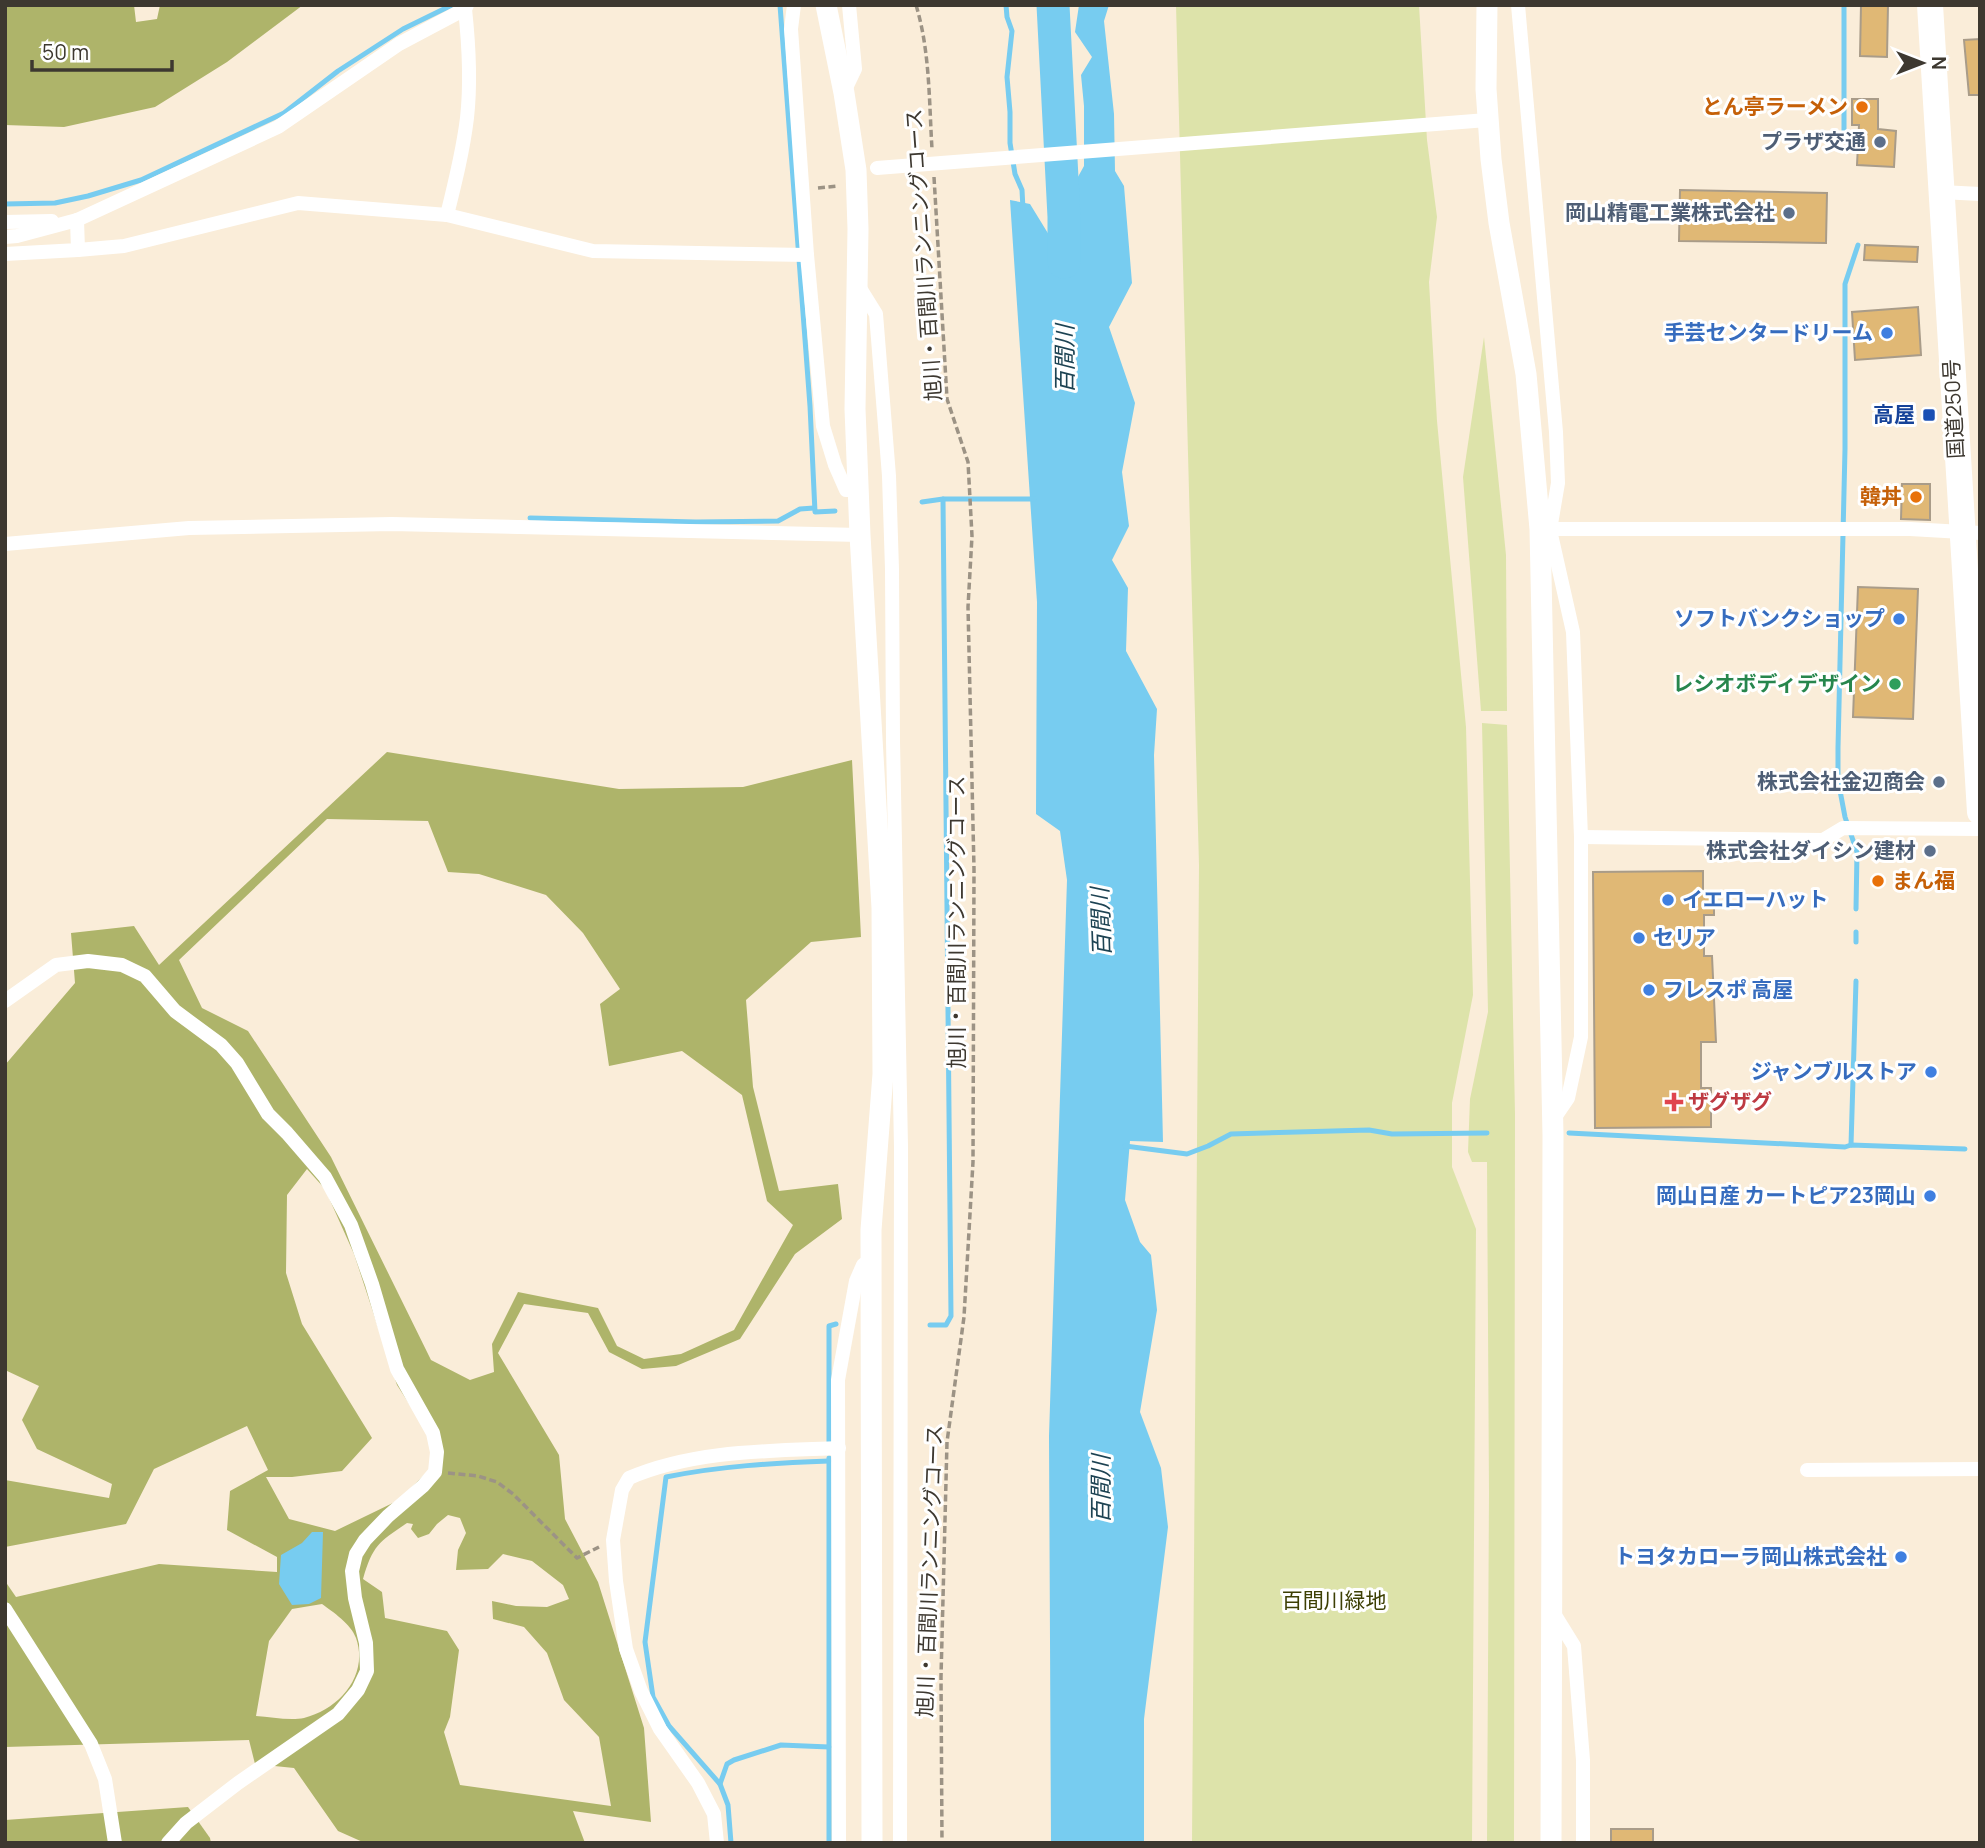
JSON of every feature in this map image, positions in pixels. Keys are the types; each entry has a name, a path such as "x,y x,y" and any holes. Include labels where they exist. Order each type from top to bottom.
{"highway":[{"name":"国道250号","path":"1930,5 1941,192 1971,533 1980,812"}],"street":[{"path":"794,5 791,29 800,255 823,426 835,466 846,490 859,490"},
{"path":"826,5 844,93 867,169 858,229 854,370 860,535 882,908 883,1074 872,1211 872,1843"},
{"path":"844,93 855,69 849,5"},
{"path":"1487,5 1490,159 1526,374 1545,529 1553,1120 1551,1843"},
{"path":"1518,5 1556,432 1558,483 1545,529 1573,632 1581,837 1581,1037 1568,1098 1553,1120"},
{"path":"5,237 78,220 278,127 399,44 466,7 469,64 467,120 447,215"},
{"path":"867,169 1488,120"},
{"path":"1941,192 1980,194"},
{"path":"5,254 124,246 298,203 447,215 593,251 800,255"},
{"path":"5,222 78,220"},
{"path":"78,220 78,250"},
{"path":"857,284 876,314 889,476 892,556 901,1147 900,1843"},
{"path":"5,544 189,528 392,524 860,535"},
{"path":"1545,529 1910,529 1971,533"},
{"path":"1581,837 1823,840 1843,828 1980,829"},
{"path":"5,1001 56,965 88,961 122,965 145,976 175,1011 221,1045 237,1063 268,1114 325,1177 351,1225 397,1368 433,1433 437,1452 435,1472 388,1516 365,1540 356,1554 352,1571 355,1598 366,1643 367,1671 358,1690 338,1714 207,1807 186,1823 168,1843"},
{"path":"839,1843 833,1448 838,1380 856,1281 863,1265 872,1258"},
{"path":"717,1843 714,1814 698,1783 660,1729 641,1691 626,1649 613,1540 622,1490 629,1478 670,1465 754,1452 833,1448"},
{"path":"1807,1470 1980,1469"},
{"path":"5,1609 91,1744 105,1779 115,1843"},
{"path":"1552,1610 1574,1646 1583,1760 1583,1843"}],"path":[{"name":"旭川・百間川ランニングコース","path":"916,5 926,54 932,151"},
{"name":"旭川・百間川ランニングコース","path":"933,164 947,398 968,462 972,536 968,607 974,869 973,1163 964,1317 947,1442 941,1676 942,1843"},
{"path":"811,188 835,186"},
{"path":"435,1472 478,1476 498,1482 577,1558 613,1540"}],"green space":[{"path":"5,5 134,5 136,22 157,19 160,5 303,5 227,62 155,107 64,127 5,125"},
{"name":"百間川緑地","path":"1176,5 1419,5 1427,140 1437,217 1429,282 1437,421 1466,727 1473,995 1452,1103 1452,1167 1476,1229 1472,1843 1192,1843 1199,865"},
{"path":"1484,337 1506,555 1507,711 1481,711 1463,477"},
{"path":"1482,723 1507,725 1515,1114 1514,1843 1487,1843 1487,1162 1472,1162 1468,1152 1470,1099 1488,1012"},
{"path":"387,752 619,789 743,787 852,760 861,937 811,942 746,1000 753,1087 779,1191 838,1184 842,1219 795,1254 740,1339 676,1366 642,1369 609,1352 588,1313 524,1304 498,1353 559,1455 565,1519 598,1582 644,1728 651,1822 573,1811 585,1843 365,1843 338,1831 294,1768 255,1764 249,1740 5,1747 5,1581 16,1597 159,1564 277,1572 277,1557 227,1530 230,1491 268,1470 247,1426 154,1469 126,1524 5,1547 5,1480 109,1498 112,1484 37,1449 22,1420 39,1386 5,1370 5,1065 75,983 71,933 134,926 159,965","holes":["327,819 428,821 448,872 479,874 546,895 583,933 620,989 600,1004 609,1066 682,1051 742,1095 767,1201 793,1225 734,1330 681,1354 644,1359 617,1346 598,1308 518,1292 492,1344 494,1372 470,1380 431,1360 331,1157 248,1031 202,1008 179,960","307,1169 325,1189 354,1254 397,1385 424,1427 432,1447 432,1467 399,1500 335,1531 289,1519 266,1477 342,1471 372,1438 302,1324 286,1273 287,1195","448,1515 460,1518 466,1533 458,1550 456,1570 488,1569 503,1554 532,1561 563,1585 569,1599 547,1607 516,1606 492,1601 493,1619 524,1627 547,1653 564,1700 599,1737 611,1806 460,1785 444,1732 450,1717 459,1650 447,1631 385,1618 382,1592 363,1579 374,1551 390,1535 407,1523 413,1524 411,1529 418,1538 429,1534","322,1604 346,1623 354,1633 359,1652 355,1677 340,1698 317,1713 293,1719 256,1716 269,1641 292,1609"]},
{"path":"188,1807 211,1843 5,1843 5,1820"}],"water":[{"path":"1079,5 1109,5 1104,21 1114,114 1115,171 1124,186 1132,283 1109,327 1135,403 1122,472 1129,526 1112,560 1128,588 1126,651 1157,709 1154,755 1163,1142 1130,1141 1125,1200 1140,1242 1151,1255 1157,1310 1140,1412 1161,1468 1168,1527 1144,1719 1144,1843 1051,1843 1049,1436 1067,880 1060,831 1036,814 1037,602 1010,200 1030,204 1057,248 1069,193 1084,166 1081,75 1092,57 1075,32"},
{"path":"312,1532 323,1532 321,1598 309,1604 292,1605 279,1584 281,1555 302,1543"}],"building":[{"path":"1861,5 1888,5 1887,57 1860,56"},
{"path":"1980,39 1980,95 1969,95 1964,40"},
{"path":"1852,99 1878,99 1878,129 1896,131 1894,167 1857,165 1859,125 1852,125"},
{"path":"1680,190 1827,193 1826,243 1679,241"},
{"path":"1865,245 1918,247 1917,262 1864,260"},
{"name":"手芸センタードリーム","path":"1918,307 1921,355 1855,360 1852,312"},
{"path":"1902,484 1930,484 1930,520 1901,519"},
{"path":"1858,587 1918,589 1913,719 1853,717"},
{"name":"フレスポ 高屋","path":"1703,871 1703,892 1714,892 1714,915 1704,915 1704,956 1712,956 1716,1042 1701,1042 1701,1088 1711,1088 1711,1127 1595,1128 1593,872"},
{"path":"1611,1829 1653,1829 1653,1843 1611,1843"}],"waterway":[{"path":"5,204 55,203 141,180 284,113 338,71 403,29 452,5"},
{"path":"780,5 810,406 815,512 835,511"},
{"path":"1006,5 1012,31 1007,77 1010,143 1015,174 1022,190 1023,209"},
{"name":"百間川","path":"1053,5 1064,262"},
{"path":"1844,5 1844,135"},
{"path":"1856,909 1857,852 1845,817 1838,780 1838,748 1845,449 1845,284 1858,245"},
{"path":"922,502 943,499 1034,499"},
{"path":"930,1325 946,1325 951,1316 943,499"},
{"path":"530,518 778,521 800,509 814,508"},
{"path":"1856,932 1856,942"},
{"path":"1851,1145 1856,981"},
{"path":"1125,1146 1187,1154 1231,1134 1369,1130 1392,1134 1487,1133"},
{"path":"1569,1133 1845,1147 1965,1149"},
{"path":"829,1449 829,1326 836,1324"},
{"path":"829,1458 829,1843"},
{"path":"731,1843 728,1805 720,1784 669,1726 653,1697 645,1642 666,1477 747,1466 829,1461"},
{"path":"720,1784 727,1764 734,1760 781,1745 829,1747"}],"place":[{"name":"とん亭ラーメン","path":"1862,107"},
{"name":"プラザ交通","path":"1880,142"},
{"name":"岡山精電工業株式会社","path":"1789,213"},
{"name":"手芸センタードリーム","path":"1887,333"},
{"name":"高屋","path":"1929,415"},
{"name":"韓丼","path":"1916,497"},
{"name":"ソフトバンクショップ","path":"1899,619"},
{"name":"レシオボディデザイン","path":"1895,684"},
{"name":"株式会社金辺商会","path":"1939,782"},
{"name":"株式会社ダイシン建材","path":"1930,851"},
{"name":"まん福","path":"1878,881"},
{"name":"イエローハット","path":"1668,900"},
{"name":"セリア","path":"1639,938"},
{"name":"フレスポ 高屋","path":"1649,990"},
{"name":"ジャンブルストア","path":"1931,1072"},
{"name":"ザグザグ","path":"1674,1102"},
{"name":"岡山日産 カートピア23岡山","path":"1930,1196"},
{"name":"トヨタカローラ岡山株式会社","path":"1901,1557"}]}
